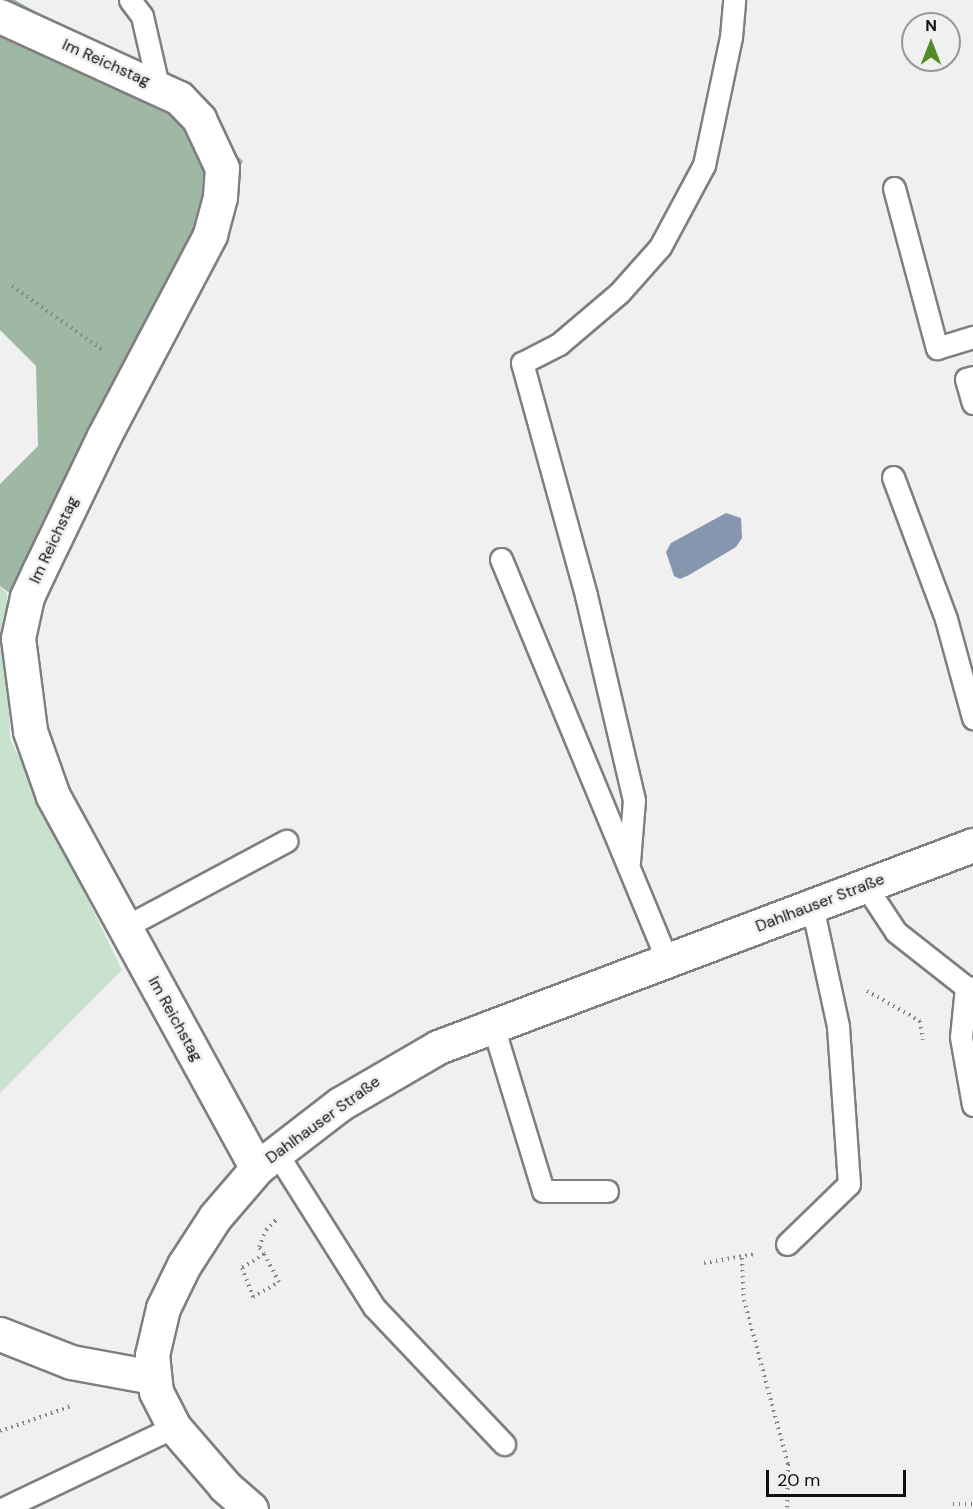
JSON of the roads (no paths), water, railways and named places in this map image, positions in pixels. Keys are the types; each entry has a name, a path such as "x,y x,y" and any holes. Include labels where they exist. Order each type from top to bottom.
{"street":[{"name":"Im Reichstag","path":"0,16 158,86 179,98 199,119 222,168 221,188 210,235 138,376 104,435 39,571 27,597 18,638 30,731 53,796 125,927 266,1160"},
{"name":"Dahlhauser Straße","path":"251,1509 225,1486 174,1427 162,1406 153,1377 154,1342 163,1308 184,1264 215,1217 266,1160 392,1071 438,1047 973,845"},
{"path":"0,1334 71,1362 153,1377"}],"lane":[{"path":"130,0 142,16 158,86"},
{"path":"629,862 634,800 586,595 522,363 559,344 620,292 660,247 704,165 731,37 734,0"},
{"path":"894,188 937,348 973,337"},
{"path":"973,377 966,380 973,403"},
{"path":"893,477 946,619 973,718"},
{"path":"501,558 629,862 667,960"},
{"path":"125,927 286,841"},
{"path":"865,885 896,932 970,988 961,1037 973,1105"},
{"path":"787,1244 849,1184 838,1026 812,906"},
{"path":"493,1026 543,1191 607,1191"},
{"path":"266,1160 301,1194 374,1307 504,1444"},
{"path":"8,1508 174,1427"}],"water":[{"path":"726,513 741,518 742,538 736,547 689,575 680,579 674,576 666,552 671,543"}]}
